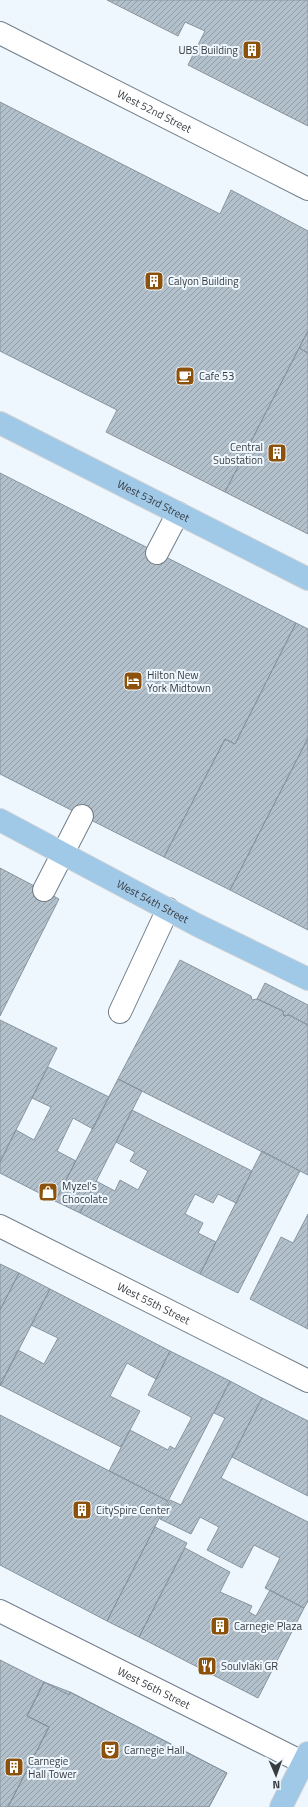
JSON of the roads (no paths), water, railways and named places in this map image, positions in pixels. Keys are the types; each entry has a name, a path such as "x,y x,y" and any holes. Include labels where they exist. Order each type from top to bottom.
{"main road":[{"name":"West 53rd Street","path":"0,423 308,579"},
{"name":"West 54th Street","path":"0,820 168,909 308,979"},
{"path":"281,1807 306,1760"}],"street":[{"name":"West 52nd Street","path":"0,33 308,189"},
{"path":"157,553 178,513"},
{"path":"44,890 82,816"},
{"path":"120,1012 168,909"},
{"name":"West 55th Street","path":"0,1226 308,1381"},
{"name":"West 56th Street","path":"0,1611 306,1760"}],"place":[{"name":"UBS Building","path":"252,50"},
{"name":"Calyon Building","path":"154,281"},
{"name":"Cafe 53","path":"185,376"},
{"name":"Central Substation","path":"277,453"},
{"name":"Hilton New York Midtown","path":"133,681"},
{"name":"Myzel's Chocolate","path":"48,1192"},
{"name":"CitySpire Center","path":"82,1510"},
{"name":"Carnegie Plaza","path":"220,1626"},
{"name":"Soulvlaki GR","path":"207,1666"},
{"name":"Carnegie Hall","path":"110,1750"},
{"name":"Carnegie Hall Tower","path":"14,1767"}]}
